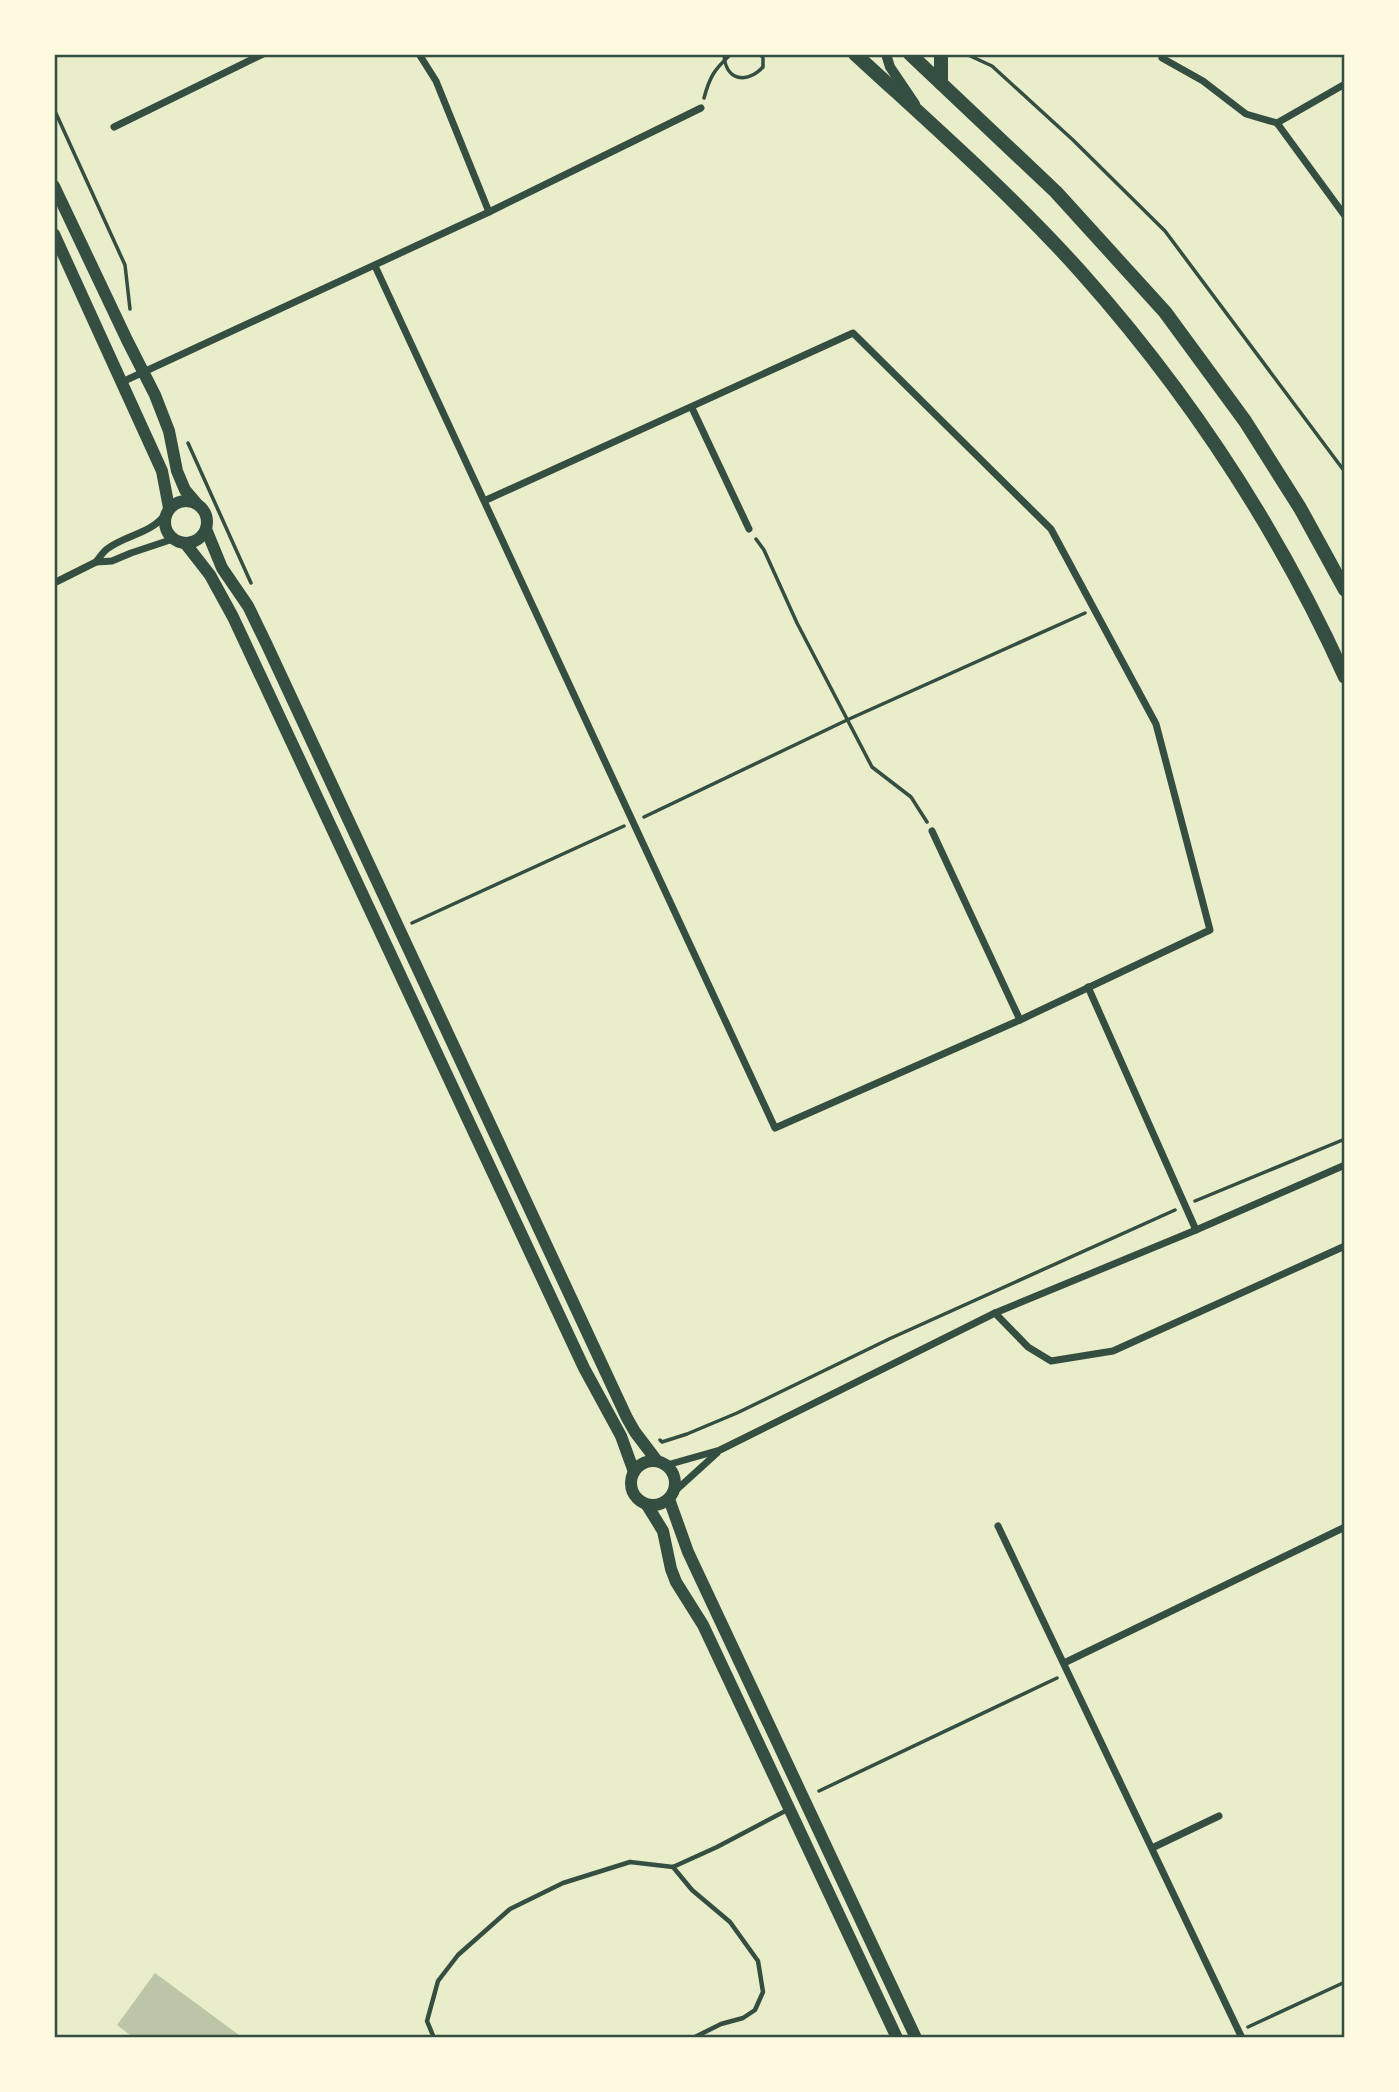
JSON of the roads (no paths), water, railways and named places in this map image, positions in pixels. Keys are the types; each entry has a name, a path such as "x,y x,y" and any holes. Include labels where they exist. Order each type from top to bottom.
{"highway":[{"path":"855,54 1031,220 1079,270 1170,380 1238,478 1307,599 1345,677"},
{"path":"910,54 1056,192 1165,312 1245,421 1300,508 1345,590"},
{"path":"940,54 941,83"}],"main road":[{"path":"54,186 144,372 169,431 177,471 185,490 201,506 207,517 206,529 222,568 248,606 266,643 626,1418 675,1477 672,1495 688,1552 916,2038"},
{"path":"54,234 162,471 168,511 165,527 210,575 233,617 584,1368 621,1436 634,1472"},
{"path":"168,511 182,500 196,502"},
{"path":"179,541 198,539 206,529"},
{"path":"662,1463 643,1463 631,1479 632,1492 647,1505 659,1505 672,1495"},
{"path":"647,1505 663,1531 676,1582 703,1625 897,2038"}],"street":[{"path":"114,127 263,54"},
{"path":"419,54 436,81 489,212"},
{"path":"886,54 890,66 927,120"},
{"path":"1162,58 1203,81 1247,114 1277,123 1345,216"},
{"path":"1277,123 1345,84"},
{"path":"122,382 375,266 701,108"},
{"path":"375,266 632,823 775,1128 1020,1020 1210,930 1156,724 1051,528 853,333 484,501"},
{"path":"692,408 749,529"},
{"path":"96,562 105,550 149,530 168,511"},
{"path":"54,583 96,562 112,561 143,548 179,541"},
{"path":"932,831 1020,1020"},
{"path":"1087,988 1196,1230"},
{"path":"662,1463 720,1450 995,1312 1196,1230 1345,1165"},
{"path":"995,1312 1028,1347 1051,1361 1112,1351 1345,1246"},
{"path":"672,1495 720,1450"},
{"path":"998,1525 1241,2034"},
{"path":"1065,1663 1345,1527"},
{"path":"1152,1848 1219,1816"}],"lane":[{"path":"434,2038 427,2021 438,1981 458,1955 510,1909 563,1883 630,1862 673,1867 717,1847 789,1808"},
{"path":"673,1867 692,1890 730,1922 758,1961 762,1992 755,2010 743,2018 721,2024 693,2038"}]}
